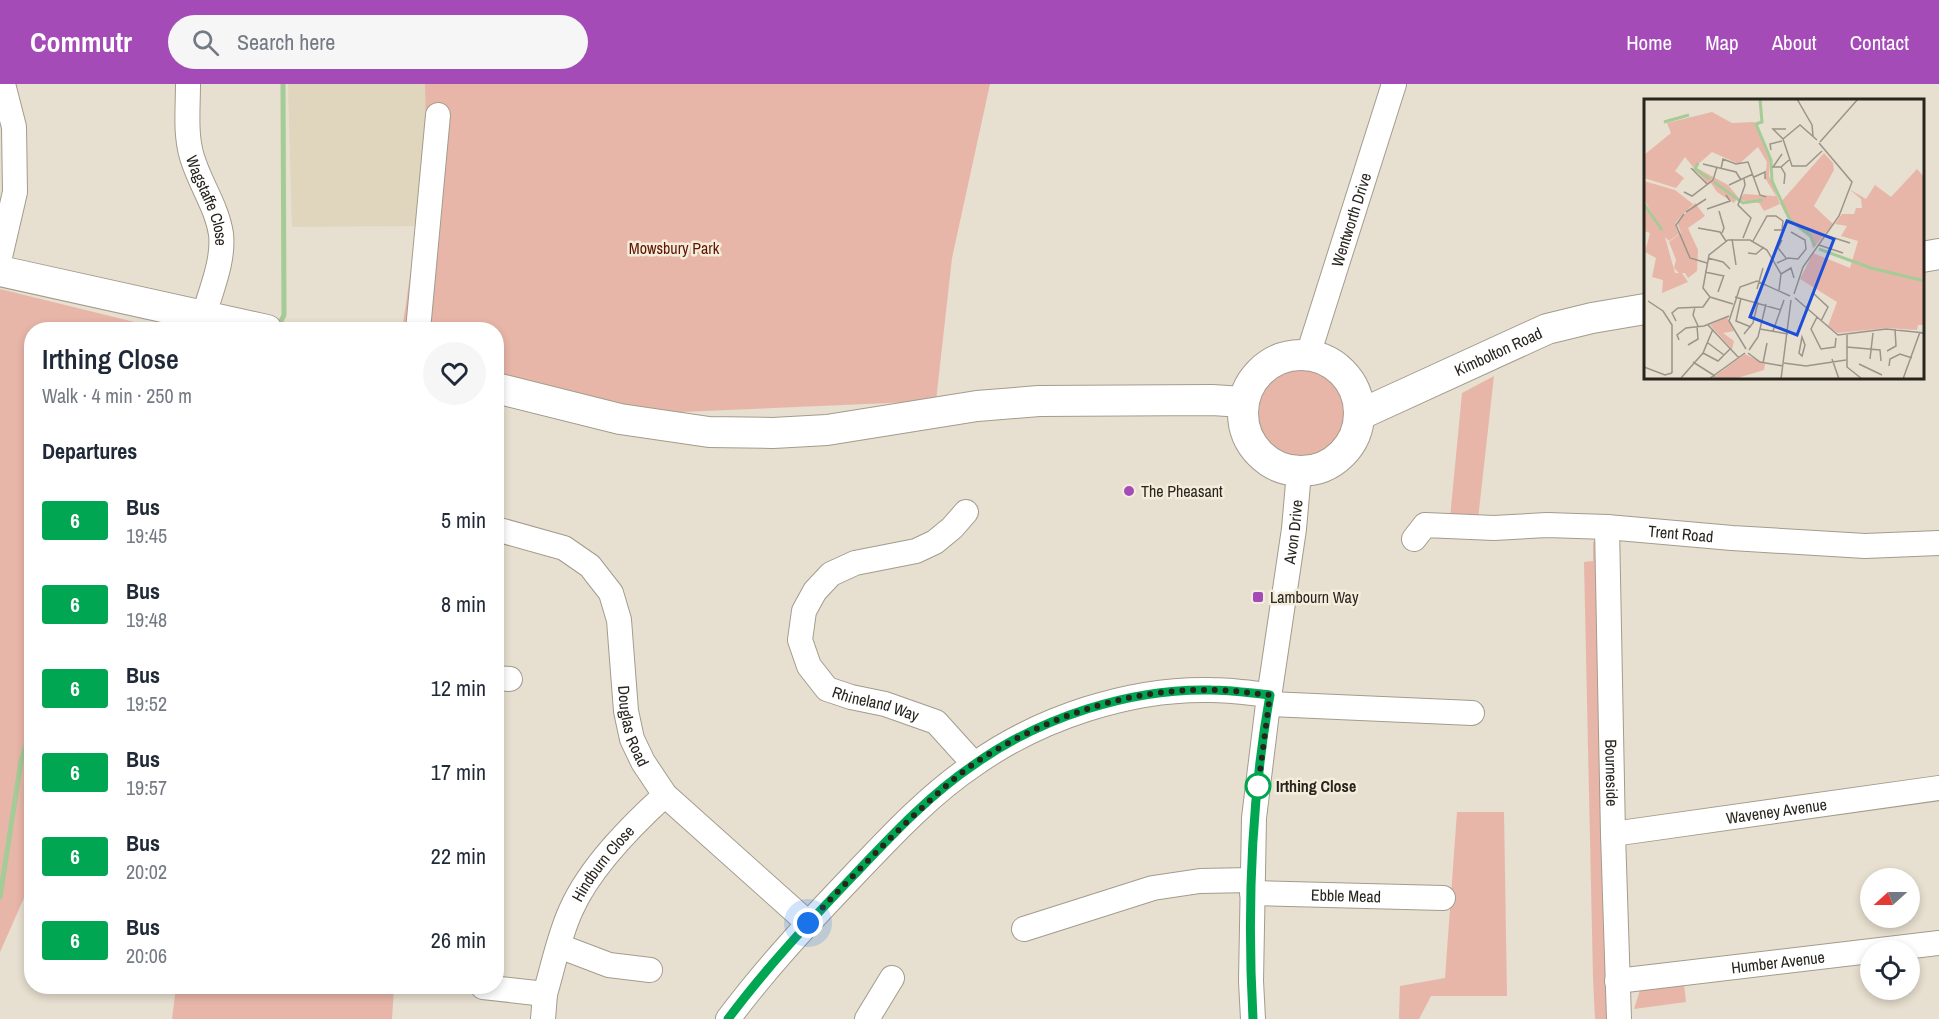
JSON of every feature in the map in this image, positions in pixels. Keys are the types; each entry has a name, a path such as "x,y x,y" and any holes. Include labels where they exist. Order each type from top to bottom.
{"main road":[{"path":"1924,257 1939,254"},
{"path":"0,271 234,322"},
{"name":"Kimbolton Road","path":"1359,416 1547,329 1644,309"},
{"path":"1308,355 1325,360 1340,369 1351,382 1358,398 1359,416 1356,434 1347,450 1333,462 1317,470 1299,472 1280,468 1264,459 1252,445 1244,428 1244,402 1246,391 1257,374 1272,362 1289,356 1308,355"},
{"path":"504,390 620,419 709,432 773,433 827,430 977,406 1039,401 1212,400 1244,402"}],"street":[{"path":"0,257 15,192 14,127 3,84"},
{"name":"Wagstaffe Close","path":"188,84 188,136 191,155 217,215 221,237 220,259 204,315"},
{"name":"Wentworth Drive","path":"1308,355 1394,84"},
{"path":"419,322 438,115"},
{"name":"Avon Drive","path":"1253,1019 1251,981 1254,818 1294,529 1299,472"},
{"name":"Rhineland Way","path":"966,512 935,542 916,550 855,563 831,574 815,591 804,611 800,640 809,666 827,689 885,704 936,722 974,764"},
{"name":"Trent Road","path":"1418,524 1494,528 1547,525 1607,527 1865,546 1939,543"},
{"name":"Bourneside","path":"1607,527 1619,1019"},
{"name":"Douglas Road","path":"504,532 564,548 590,566 611,593 619,620 626,702 632,739 643,762 665,795 808,923"},
{"path":"728,1019 808,923 888,840 931,799 974,764 1025,733 1091,708 1127,698 1166,692 1211,690 1269,700 1472,713"},
{"name":"Waveney Avenue","path":"1613,834 1939,788"},
{"name":"Hindburn Close","path":"543,1019 545,994 571,909 592,874 633,824 665,795"},
{"path":"1024,929 1153,888 1200,881 1252,886"},
{"name":"Ebble Mead","path":"1252,886 1443,898"},
{"name":"Humber Avenue","path":"1617,981 1939,943"},
{"path":"560,946 609,965 650,970"},
{"path":"879,1013 892,978"},
{"path":"504,989 545,994"}],"shaded area":[{"path":"288,84 425,84 426,113 417,226 292,227"}],"green space":[{"name":"Mowsbury Park","path":"425,84 990,84 952,258 936,401 657,413 504,376 504,322 403,322 422,177"},
{"path":"0,289 134,322 24,322 24,898 0,952"},
{"path":"1302,369 1320,372 1335,383 1346,398 1349,416 1346,434 1335,449 1320,460 1302,463 1284,460 1269,449 1258,434 1255,416 1258,398 1269,383 1284,372"},
{"path":"1494,376 1478,519 1450,518 1462,393"},
{"path":"1593,541 1597,545 1612,1019 1595,1019 1593,978 1584,562 1593,561"},
{"path":"1457,812 1504,812 1507,996 1431,996 1419,1019 1399,1019 1400,986 1445,978"},
{"path":"1684,984 1686,1002 1634,1009 1640,990"},
{"path":"175,994 394,994 392,1019 172,1019"}],"waterway":[{"path":"280,322 284,315 283,84"},
{"path":"0,897 24,751"}],"bus line":[{"name":"6","path":"728,1019 748,992 808,923 880,848 931,799 974,764 1025,733 1091,708 1127,698 1166,692 1211,690 1270,695 1254,818 1251,981 1253,1019"}],"place":[{"name":"The Pheasant","path":"1129,491"},
{"name":"Lambourn Way","path":"1258,597"},
{"name":"Irthing Close","path":"1258,786"}],"route":[{"path":"808,923 931,799 974,764 1025,733 1091,708 1127,698 1166,692 1211,690 1270,695 1257,795 1258,786"}]}
